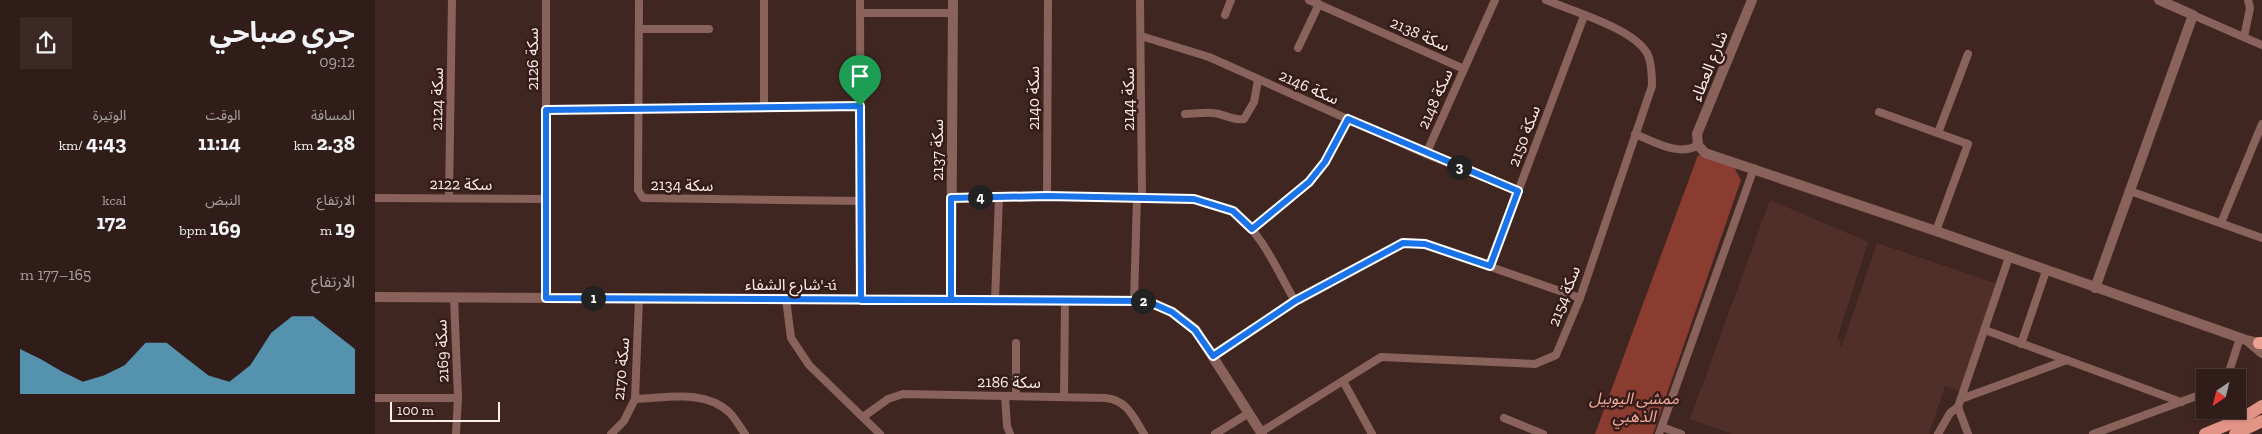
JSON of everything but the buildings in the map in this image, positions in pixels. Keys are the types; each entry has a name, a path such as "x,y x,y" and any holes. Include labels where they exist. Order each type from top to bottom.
{"main road":[{"path":"2205,434 2241,419 2262,406"},
{"path":"2235,434 2262,421"}],"street":[{"name":"سكة 2124","path":"449,197 452,0"},
{"name":"سكة 2126","path":"546,0 546,298"},
{"name":"سكة 2134","path":"639,0 638,190 643,198 861,201"},
{"path":"764,0 764,108"},
{"path":"860,0 861,300"},
{"name":"سكة 2137","path":"951,300 953,0"},
{"name":"سكة 2140","path":"1047,0 1047,196"},
{"name":"سكة 2144","path":"1134,301 1139,198 1140,0"},
{"path":"1225,16 1231,0"},
{"name":"سكة 2138","path":"1309,0 1464,69"},
{"name":"سكة 2148","path":"1426,154 1495,0"},
{"name":"سكة 2154","path":"1262,433 1381,357 1535,364 1556,355 1580,298 1652,86 1652,70 1648,54 1637,42 1617,30 1545,0"},
{"name":"شارع العطاء","path":"1698,145 1697,134 1752,0"},
{"path":"2159,0 2262,45"},
{"path":"2244,37 2250,8 2248,0"},
{"path":"1298,48 1319,4"},
{"path":"860,13 953,13"},
{"path":"2095,288 2193,15"},
{"name":"سكة 2150","path":"1490,266 1584,16"},
{"path":"639,29 709,29"},
{"name":"سكة 2146","path":"1141,36 1209,58 1426,154 1518,191"},
{"path":"1938,133 1968,54"},
{"path":"1185,114 1211,112 1226,115 1237,120 1244,118 1254,102 1258,80"},
{"path":"546,110 860,106"},
{"path":"1879,112 1969,144 1936,231"},
{"path":"1252,229 1309,182 1325,162 1348,119"},
{"path":"2221,223 2261,130"},
{"path":"1635,134 1679,150 1691,150 1698,145 1705,153 1754,168 2255,343 2234,369"},
{"path":"1681,434 1661,430 1754,168"},
{"path":"2130,191 2262,238"},
{"path":"951,198 1047,196 1194,199 1233,211 1252,229 1295,301"},
{"path":"995,300 999,197"},
{"name":"سكة 2122","path":"375,198 546,199"},
{"path":"1213,356 1295,301 1403,243 1425,244 1580,298"},
{"path":"1968,434 1959,407 2009,257"},
{"path":"2021,344 2046,271"},
{"name":"شارع الشفاء'-ú","path":"375,297 1147,301 1172,312 1195,330 1262,433"},
{"name":"سكة 2169","path":"454,297 458,398 456,434"},
{"name":"سكة 2170","path":"611,434 624,421 635,399 639,298"},
{"path":"786,299 791,338 809,365 880,434"},
{"path":"1064,397 1065,300"},
{"path":"1985,330 2181,402"},
{"path":"1016,343 1016,396"},
{"path":"1961,399 2067,360"},
{"path":"1343,381 1372,434"},
{"name":"سكة 2186","path":"863,417 888,399 903,394 1064,397 1117,400 1129,409 1144,434"},
{"path":"635,399 693,396 709,400 729,412 745,434"},
{"path":"1005,396 1007,426 1010,434"},
{"path":"2093,434 2196,396"},
{"path":"375,398 458,398"},
{"path":"1938,434 1950,413 1959,407"},
{"path":"1215,434 1249,413"},
{"path":"1504,418 1543,434"}],"shaded area":[{"path":"1770,200 1868,242 1837,339 1841,340 1839,346 1842,346 1877,243 2001,285 1960,392 1945,386 1929,434 1732,434 1690,419"}],"green space":[{"name":"ممشى اليوبيل الذهبي","path":"1698,155 1734,167 1741,180 1653,434 1595,434"}],"route":[{"path":"860,106 546,110 546,298 1015,300 1147,301 1172,312 1195,330 1213,356 1295,301 1403,243 1425,244 1490,266 1518,191 1426,154 1348,119 1325,162 1309,182 1252,229 1233,211 1194,199 1047,196 951,198 951,300 861,300 860,106"}]}
